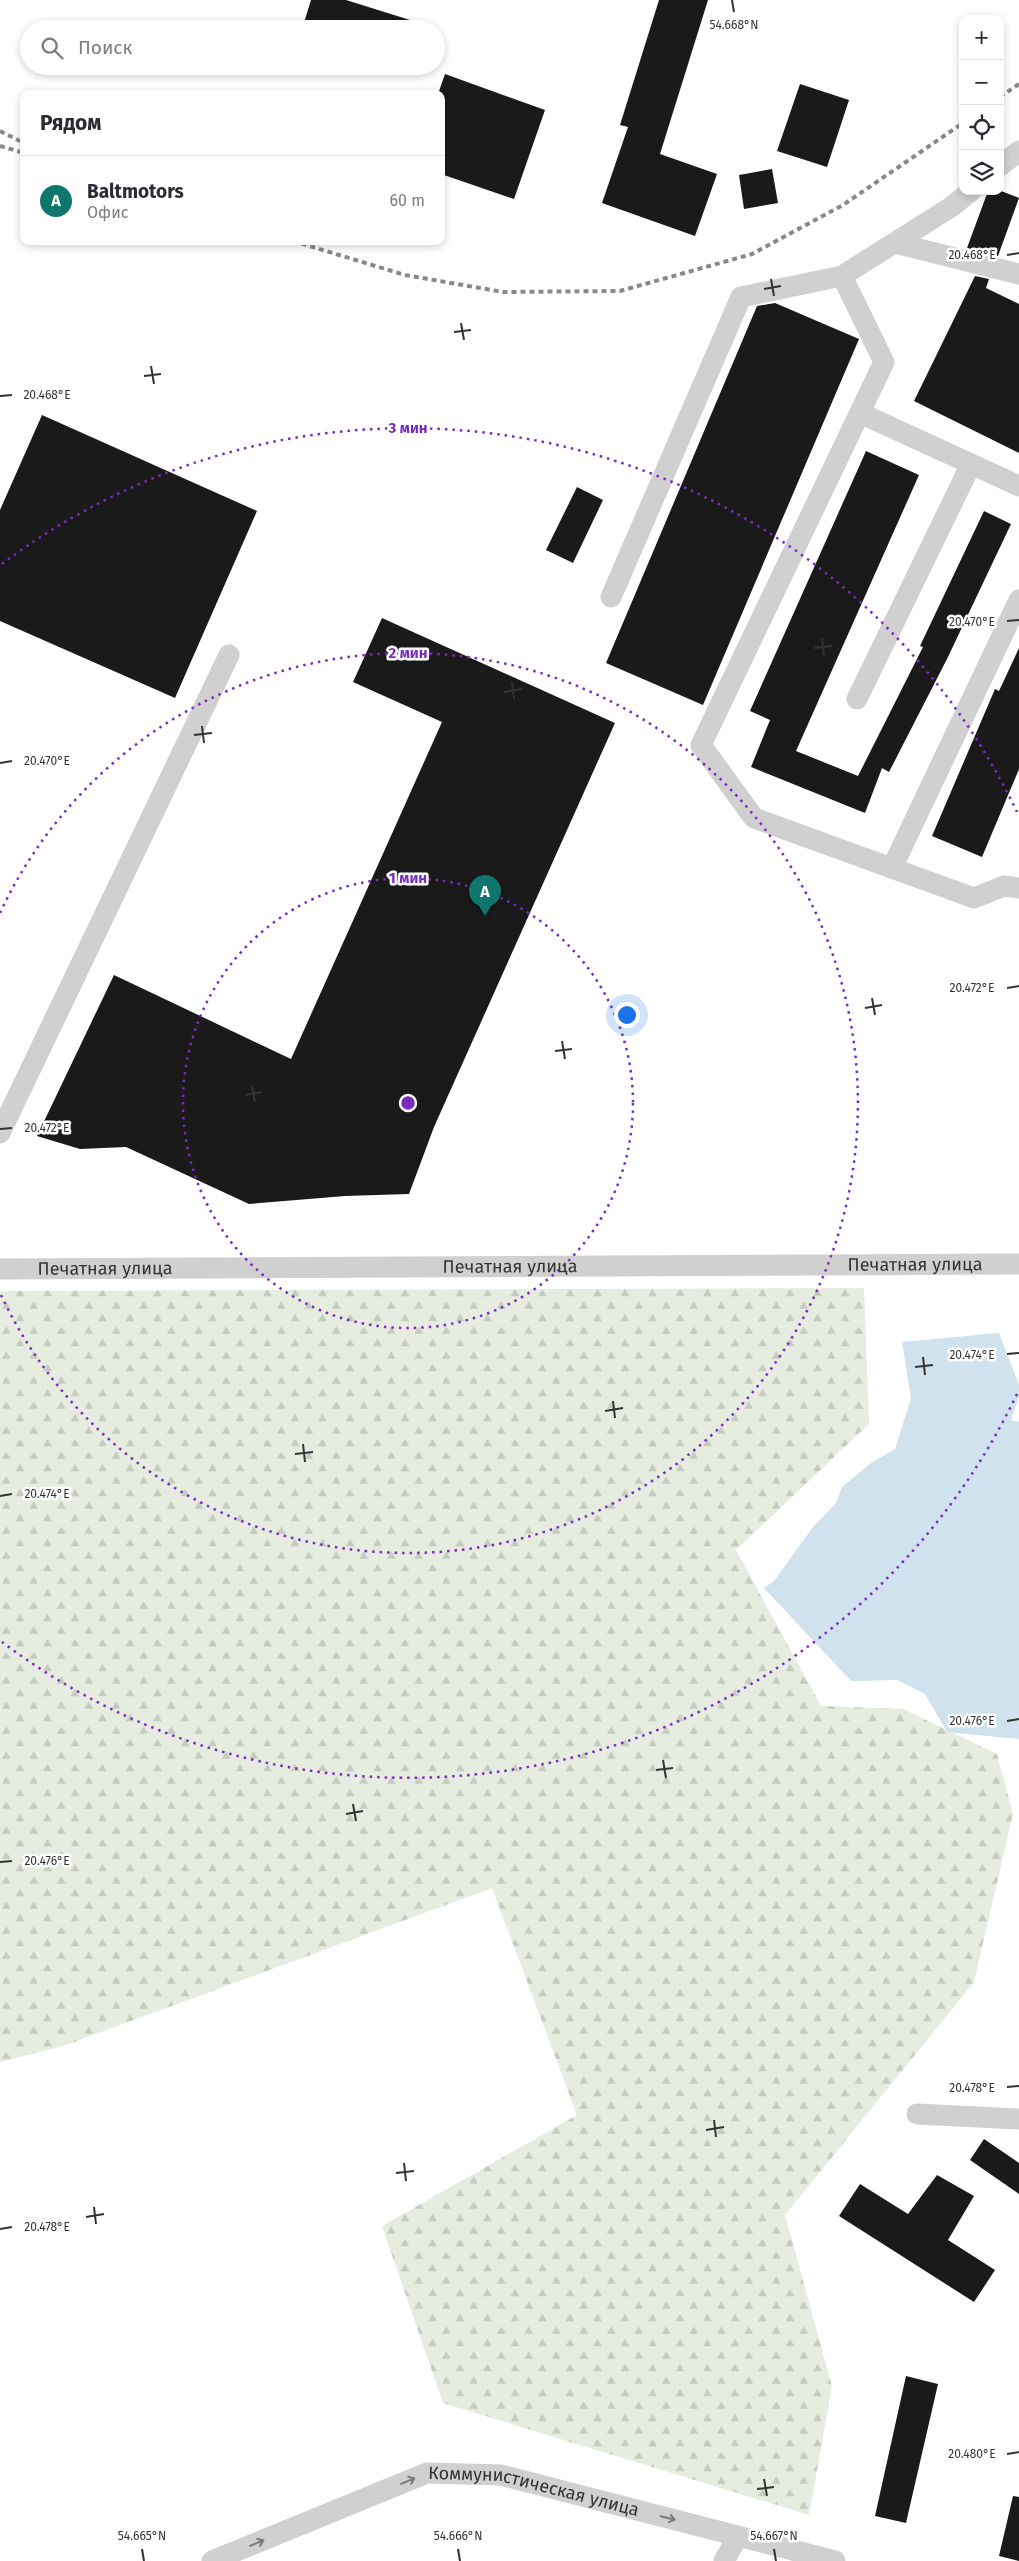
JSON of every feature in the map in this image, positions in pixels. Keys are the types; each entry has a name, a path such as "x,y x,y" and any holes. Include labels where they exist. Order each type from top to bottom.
{"street":[{"path":"1004,163 1019,151"},
{"path":"610,597 741,297 842,276 951,207 966,195"},
{"path":"895,243 1019,274"},
{"path":"842,276 884,362 701,745 754,818 974,898 1004,886 1019,888"},
{"path":"860,413 1019,486"},
{"path":"857,699 971,464"},
{"path":"892,868 1019,600"},
{"path":"0,1133 229,655"},
{"name":"Печатная улица","path":"0,1269 1019,1264"},
{"path":"917,2114 1019,2119"},
{"name":"Коммунистическая улица","path":"212,2561 427,2473 501,2475 835,2561"},
{"path":"724,2561 738,2536"}],"green space":[{"path":"864,1288 869,1424 736,1550 821,1706 903,1709 997,1754 1013,1814 974,1982 785,2215 832,2386 809,2515 443,2403 382,2226 577,2115 492,1888 63,2046 0,2062 0,1291"}],"water":[{"path":"999,1333 1019,1385 1019,1397 1011,1420 1019,1422 1019,1739 947,1732 925,1694 897,1680 851,1681 764,1588 774,1581 813,1527 836,1503 842,1487 871,1463 895,1449 911,1398 902,1342"}],"building":[{"path":"311,0 346,0 410,20 305,20"},
{"path":"659,0 708,0 660,154 717,174 695,236 602,203 628,127 620,125"},
{"path":"445,74 545,110 514,199 445,175 445,90 439,90"},
{"path":"800,84 849,100 827,167 777,151"},
{"path":"772,169 778,203 744,209 739,175"},
{"path":"1004,192 1019,198 998,256 967,248 987,195 1004,195"},
{"path":"975,276 989,279 986,288 1019,304 1019,453 914,401"},
{"path":"775,303 859,339 703,705 606,663 757,306"},
{"path":"42,415 257,511 175,698 0,621 0,510"},
{"path":"866,451 919,475 796,751 858,776 923,647 920,646 984,511 1011,524 947,659 889,772 882,768 865,813 751,767 770,720 750,711"},
{"path":"577,487 603,500 573,563 546,550"},
{"path":"382,618 615,723 434,1127 409,1194 345,1196 249,1204 126,1147 80,1149 37,1136 114,975 291,1059 442,722 353,682"},
{"path":"1019,648 1019,769 982,857 932,836 995,689 999,691"},
{"path":"984,2139 1019,2163 1019,2194 970,2160"},
{"path":"937,2175 974,2196 948,2240 995,2270 974,2302 839,2216 860,2184 908,2214"},
{"path":"906,2376 938,2384 906,2523 875,2516"},
{"path":"1013,2496 1019,2497 1019,2561 999,2556"}],"railway":[{"path":"1004,94 1019,84"},
{"path":"306,245 405,275 503,292 620,291 752,254 843,205 959,126"},
{"path":"0,131 20,141"},
{"path":"0,146 20,152"}],"place":[{"name":"Baltmotors","path":"485,916"}]}
